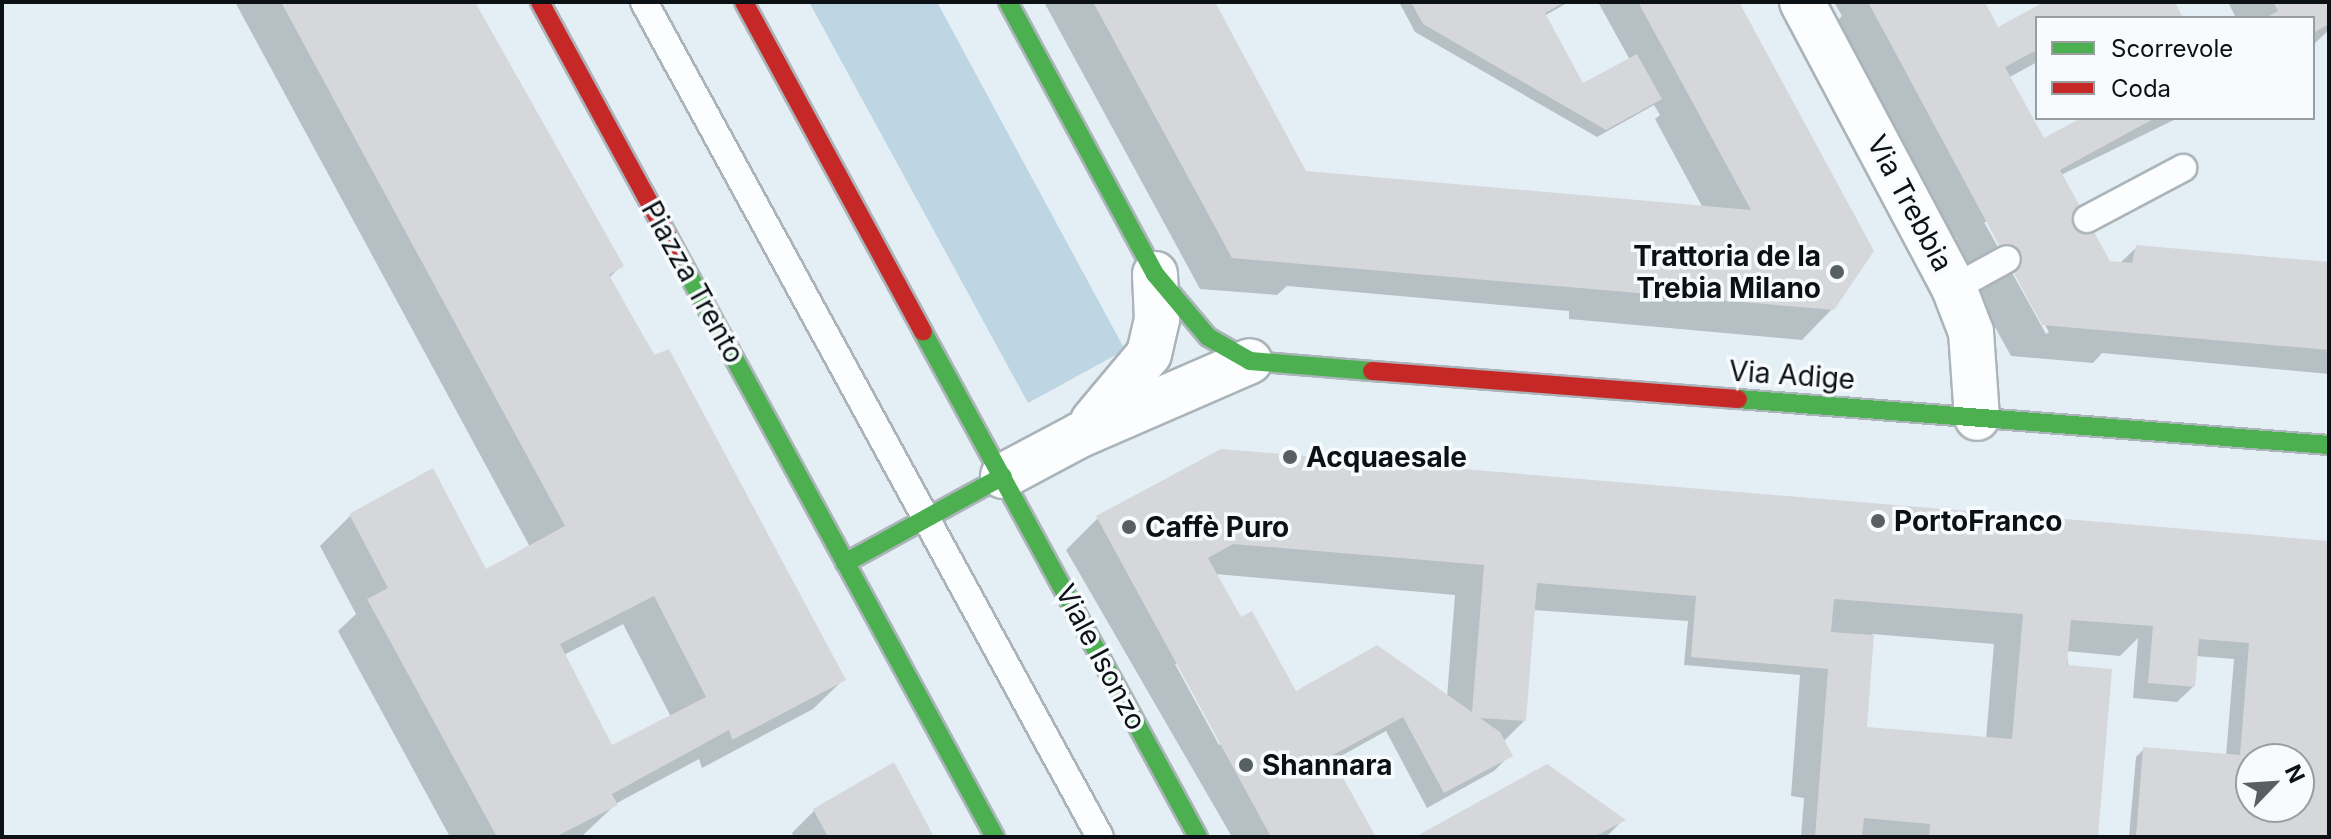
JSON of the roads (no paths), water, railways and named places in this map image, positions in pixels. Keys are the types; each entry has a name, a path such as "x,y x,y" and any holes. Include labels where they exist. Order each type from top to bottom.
{"main road":[{"name":"Piazza Trento","path":"540,2 845,563"},
{"path":"744,2 1003,476 845,563 995,837"},
{"path":"1008,2 1155,274 1208,337 1250,361"},
{"name":"Via Adige","path":"1250,361 2329,445"},
{"name":"Viale Isonzo","path":"1003,476 1198,837"}],"street":[{"name":"Via Trebbia","path":"1802,2 1954,288 1971,332 1977,418"},
{"path":"1080,435 1149,354 1157,320 1155,274"},
{"path":"1003,476 1080,435 1250,361"}],"lane":[{"path":"644,2 1100,837"},
{"path":"2087,219 2183,168"},
{"path":"1954,288 2007,259"}],"place":[{"name":"Trattoria de la Trebia Milano","path":"1837,272"},
{"name":"Acquaesale","path":"1290,457"},
{"name":"PortoFranco","path":"1878,521"},
{"name":"Caffè Puro","path":"1129,527"},
{"name":"Shannara","path":"1246,765"}]}
